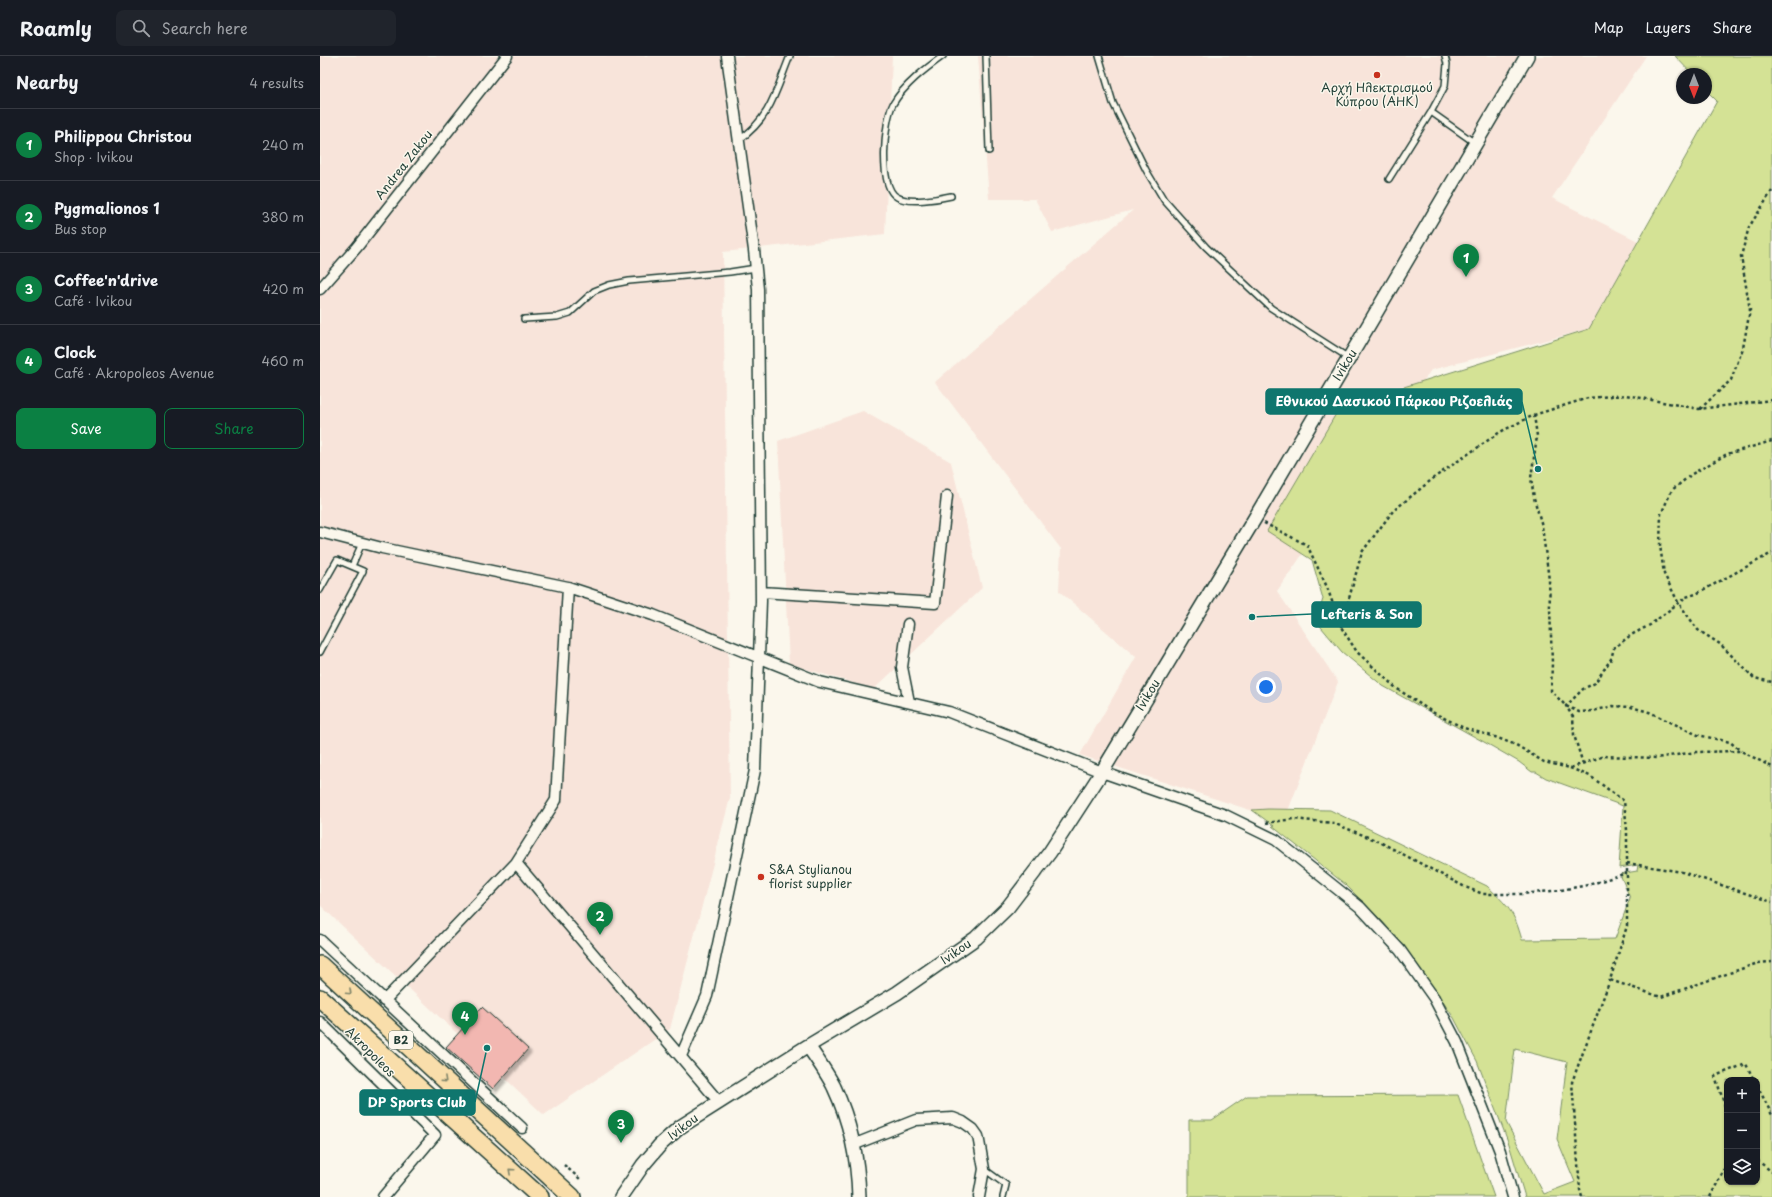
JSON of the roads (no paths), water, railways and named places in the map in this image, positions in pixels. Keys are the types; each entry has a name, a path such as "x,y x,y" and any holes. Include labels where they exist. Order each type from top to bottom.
{"highway":[{"name":"B2","path":"320,965 572,1197"},
{"name":"B2","path":"320,998 540,1197"}],"street":[{"name":"Andrea Zakou","path":"320,289 362,240 507,56"},
{"path":"681,1056 707,996 756,770 761,592 758,289 727,56"},
{"name":"Ivikou","path":"621,1197 643,1165 660,1145 680,1127 808,1046 898,993 976,938 1008,907 1045,858 1102,772 1527,56"},
{"path":"761,592 935,603 947,496"},
{"path":"320,532 362,543 568,587 653,615 820,682 949,712 1102,772 1225,815 1276,840 1360,907 1400,950 1430,992 1458,1042 1500,1151 1513,1197"},
{"path":"384,1001 516,863 556,800 568,587"},
{"path":"908,624 902,667 909,702"},
{"path":"516,863 719,1102"},
{"path":"320,940 522,1128"},
{"name":"Akropoleos","path":"320,1022 435,1135 383,1197"},
{"path":"808,1046 834,1087 846,1117 853,1145 860,1197"},
{"path":"853,1145 916,1120 953,1118 963,1122 973,1129 978,1136 984,1169 979,1197"}],"lane":[{"path":"739,140 752,131 768,112 790,56"},
{"path":"943,56 907,86 893,105 886,127 885,156 888,186 892,194 898,198 906,200 936,199 951,196"},
{"path":"986,56 989,151"},
{"path":"1099,56 1113,103 1146,170 1164,200 1206,248 1271,308 1349,358"},
{"path":"1389,179 1431,112 1445,86 1448,64 1444,56"},
{"path":"1431,112 1475,143"},
{"path":"524,319 558,317 570,313 594,290 609,285 629,281 730,272 756,268"},
{"path":"352,566 362,543"},
{"path":"320,590 337,560 363,571 320,652"},
{"path":"984,1169 1006,1185 1004,1197"}],"place":[{"name":"Αρχή Ηλεκτρισμού Κύπρου (ΑΗΚ)","path":"1377,75"},
{"name":"Philippou Christou","path":"1466,277"},
{"name":"Εθνικού Δασικού Πάρκου Ριζοελιάς","path":"1538,469"},
{"name":"Lefteris & Son","path":"1252,617"},
{"name":"S&A Stylianou florist supplier","path":"761,877"},
{"name":"Pygmalionos 1","path":"600,935"},
{"name":"Clock","path":"465,1035"},
{"name":"DP Sports Club","path":"487,1048"},
{"name":"Coffee'n'drive","path":"621,1143"}]}
